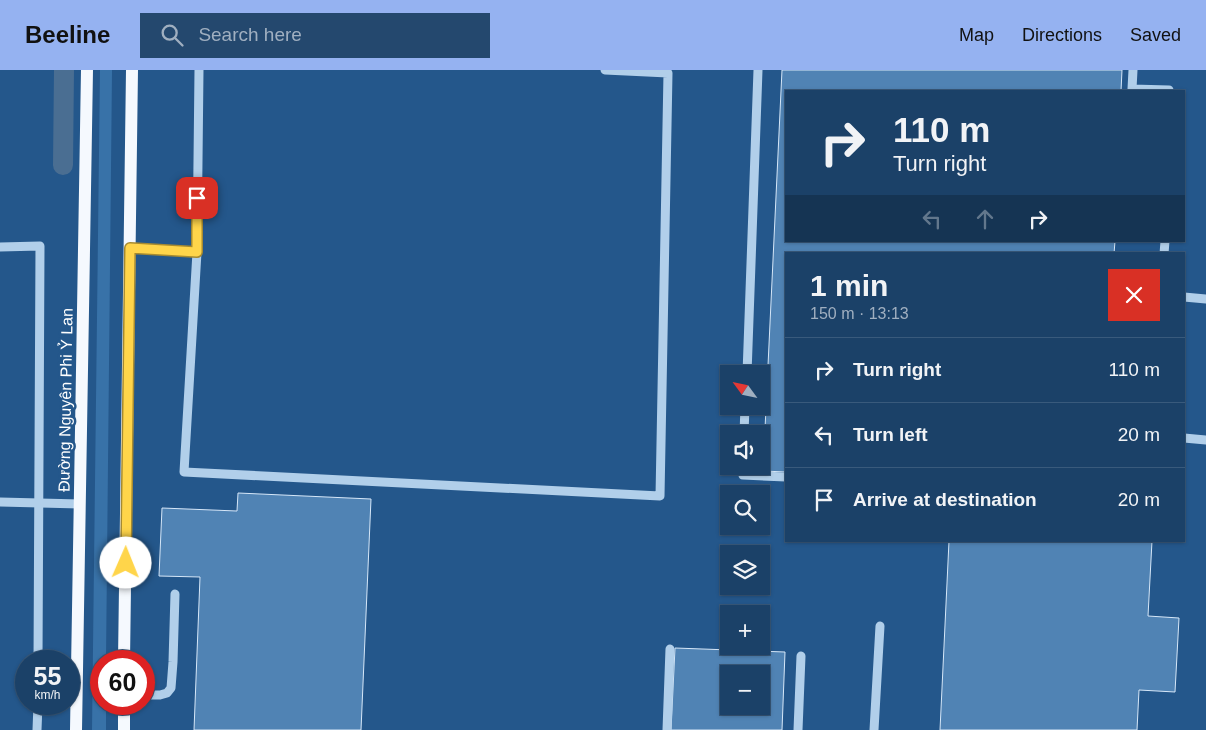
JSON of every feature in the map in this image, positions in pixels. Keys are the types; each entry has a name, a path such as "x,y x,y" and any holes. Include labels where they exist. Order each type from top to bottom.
{"main road":[{"name":"Đường Nguyên Phi Ỷ Lan","path":"76,730 87,70"},
{"path":"124,650 132,70"},
{"path":"124,715 124,730"}],"street":[{"path":"199,70 197,252 184,472 660,496 668,73 604,70"},
{"path":"746,365 758,70"},
{"path":"1133,70 1132,89 1169,90"},
{"path":"0,247 40,246 38,650"},
{"path":"130,248 197,252"},
{"path":"1185,297 1206,298"},
{"path":"1185,438 1206,440"},
{"path":"743,475 785,477"},
{"path":"0,502 80,504"},
{"path":"155,695 167,693 171,688 175,594"},
{"path":"874,730 880,626"},
{"path":"667,730 670,649"},
{"path":"798,730 802,656"},
{"path":"37,730 38,715"}],"shaded area":[{"path":"100,70 112,70 106,650 93,650"},
{"path":"92,715 106,715 106,730 92,730"}],"building":[{"path":"782,70 1122,70 1121,90 785,90 785,242 1115,242 1114,252 785,252 785,472 770,471 770,425 765,425 766,415 770,415 770,365 768,365"},
{"path":"238,493 371,499 361,730 194,730 200,577 159,576 162,508 237,511"},
{"path":"949,542 1152,542 1148,616 1179,618 1175,692 1139,690 1137,730 940,730"},
{"path":"675,648 720,650 720,655 770,655 770,651 785,652 782,730 671,730"}],"waterway":[{"path":"63,165 64,70"}],"route":[{"path":"126,563 130,248 197,252 197,198"}]}
